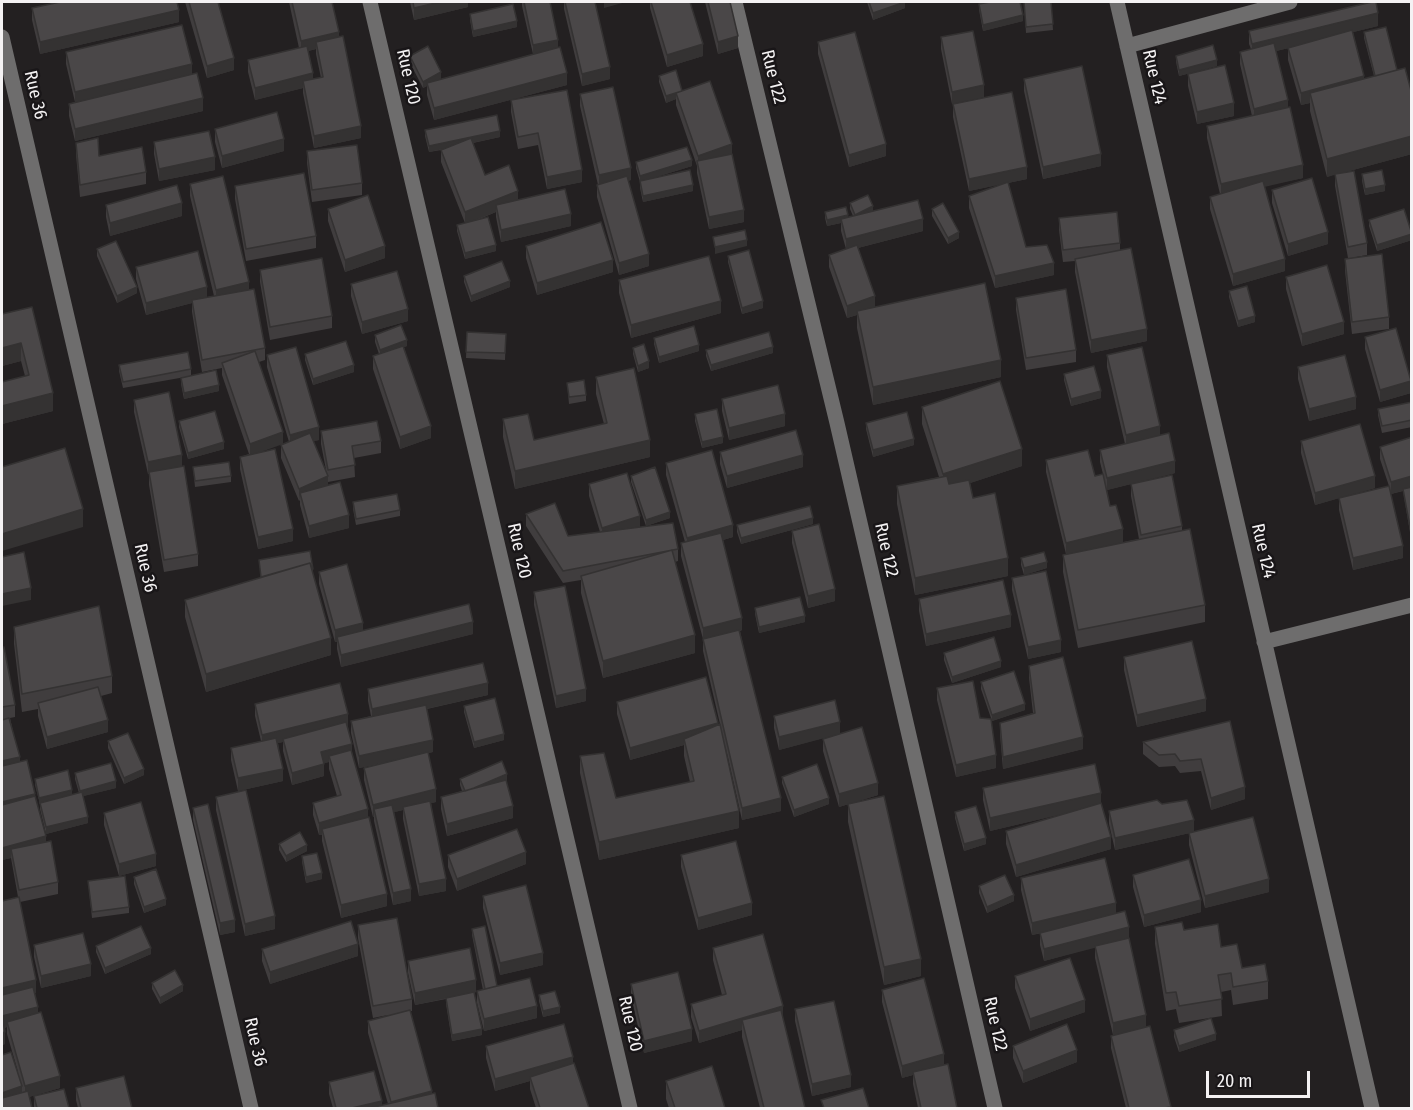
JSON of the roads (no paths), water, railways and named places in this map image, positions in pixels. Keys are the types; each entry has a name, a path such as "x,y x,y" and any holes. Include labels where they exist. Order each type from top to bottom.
{"street":[{"name":"Rue 120","path":"370,2 630,1108"},
{"name":"Rue 122","path":"735,2 842,446 995,1108"},
{"name":"Rue 124","path":"1117,2 1372,1108"},
{"path":"1127,46 1290,2"},
{"name":"Rue 36","path":"2,37 251,1108"},
{"path":"1264,642 1412,604"}]}
